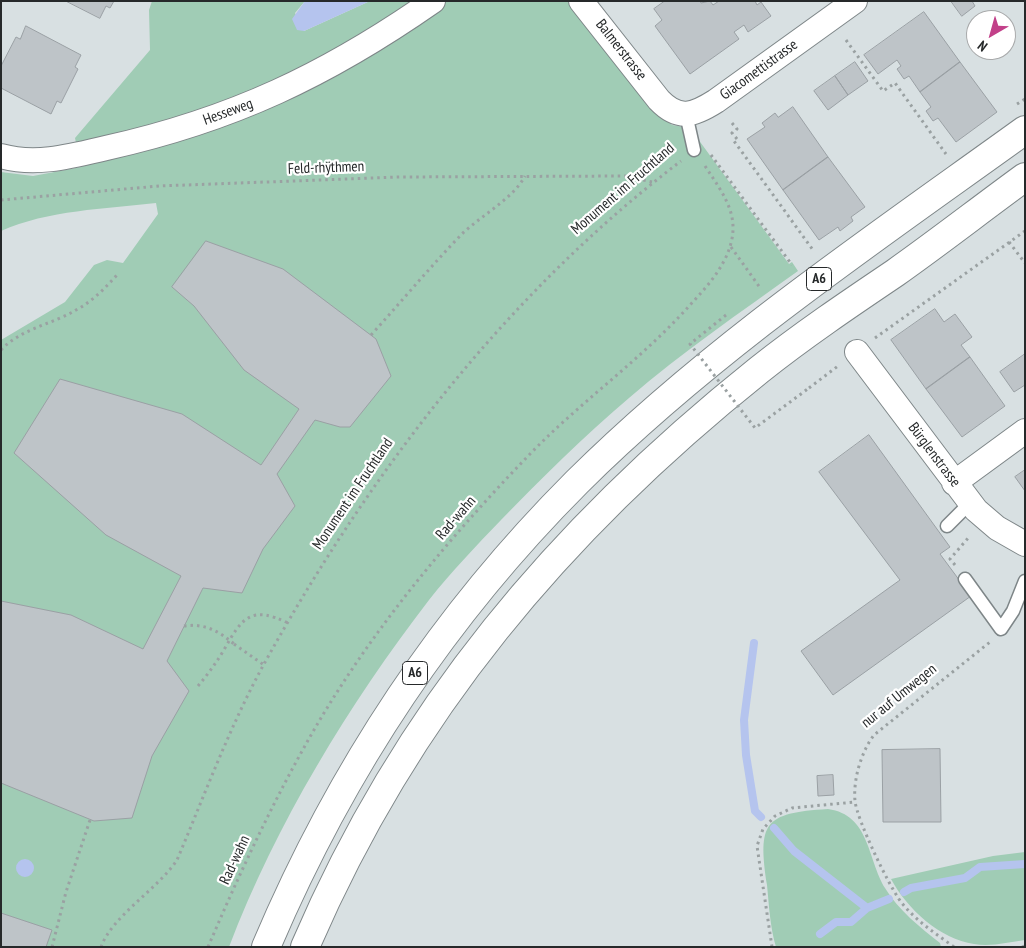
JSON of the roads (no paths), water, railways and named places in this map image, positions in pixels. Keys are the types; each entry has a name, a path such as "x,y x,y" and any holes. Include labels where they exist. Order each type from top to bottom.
{"highway":[{"name":"A6","path":"266,947 307,855 332,808 392,707 461,611 537,523 621,440 737,342 806,288 1025,130"},
{"name":"A6","path":"305,947 341,869 393,773 456,679 526,591 605,506 690,427 829,316 895,272 1025,177"},
{"path":"895,272 1025,199"}],"street":[{"name":"Hesseweg","path":"1,156 23,160 59,158 150,138 216,117 284,90 319,73 371,44 433,1"},
{"name":"Balmerstrasse","path":"581,1 659,100 672,111 686,114"},
{"name":"Giacomettistrasse","path":"686,114 696,113 716,101 855,1"},
{"name":"Bürglenstrasse","path":"857,352 970,503 997,528 1025,544"},
{"path":"954,483 1025,431"}],"lane":[{"name":"Monument im Fruchtland","path":"686,114 694,150"},
{"path":"947,526 970,503"},
{"path":"965,579 1001,629 1013,611 1025,581"}],"water":[{"path":"305,1 370,1 304,31 297,30 292,19"},
{"path":"25,859 31,862 34,868 31,874 25,877 19,874 16,868 19,862"}],"waterway":[{"path":"754,643 744,720 746,755 755,811 761,817"},
{"path":"774,828 794,851 867,908"},
{"path":"904,892 911,888 965,878 980,867 1025,864"},
{"path":"820,934 836,922 851,922 867,908 889,899"}]}
